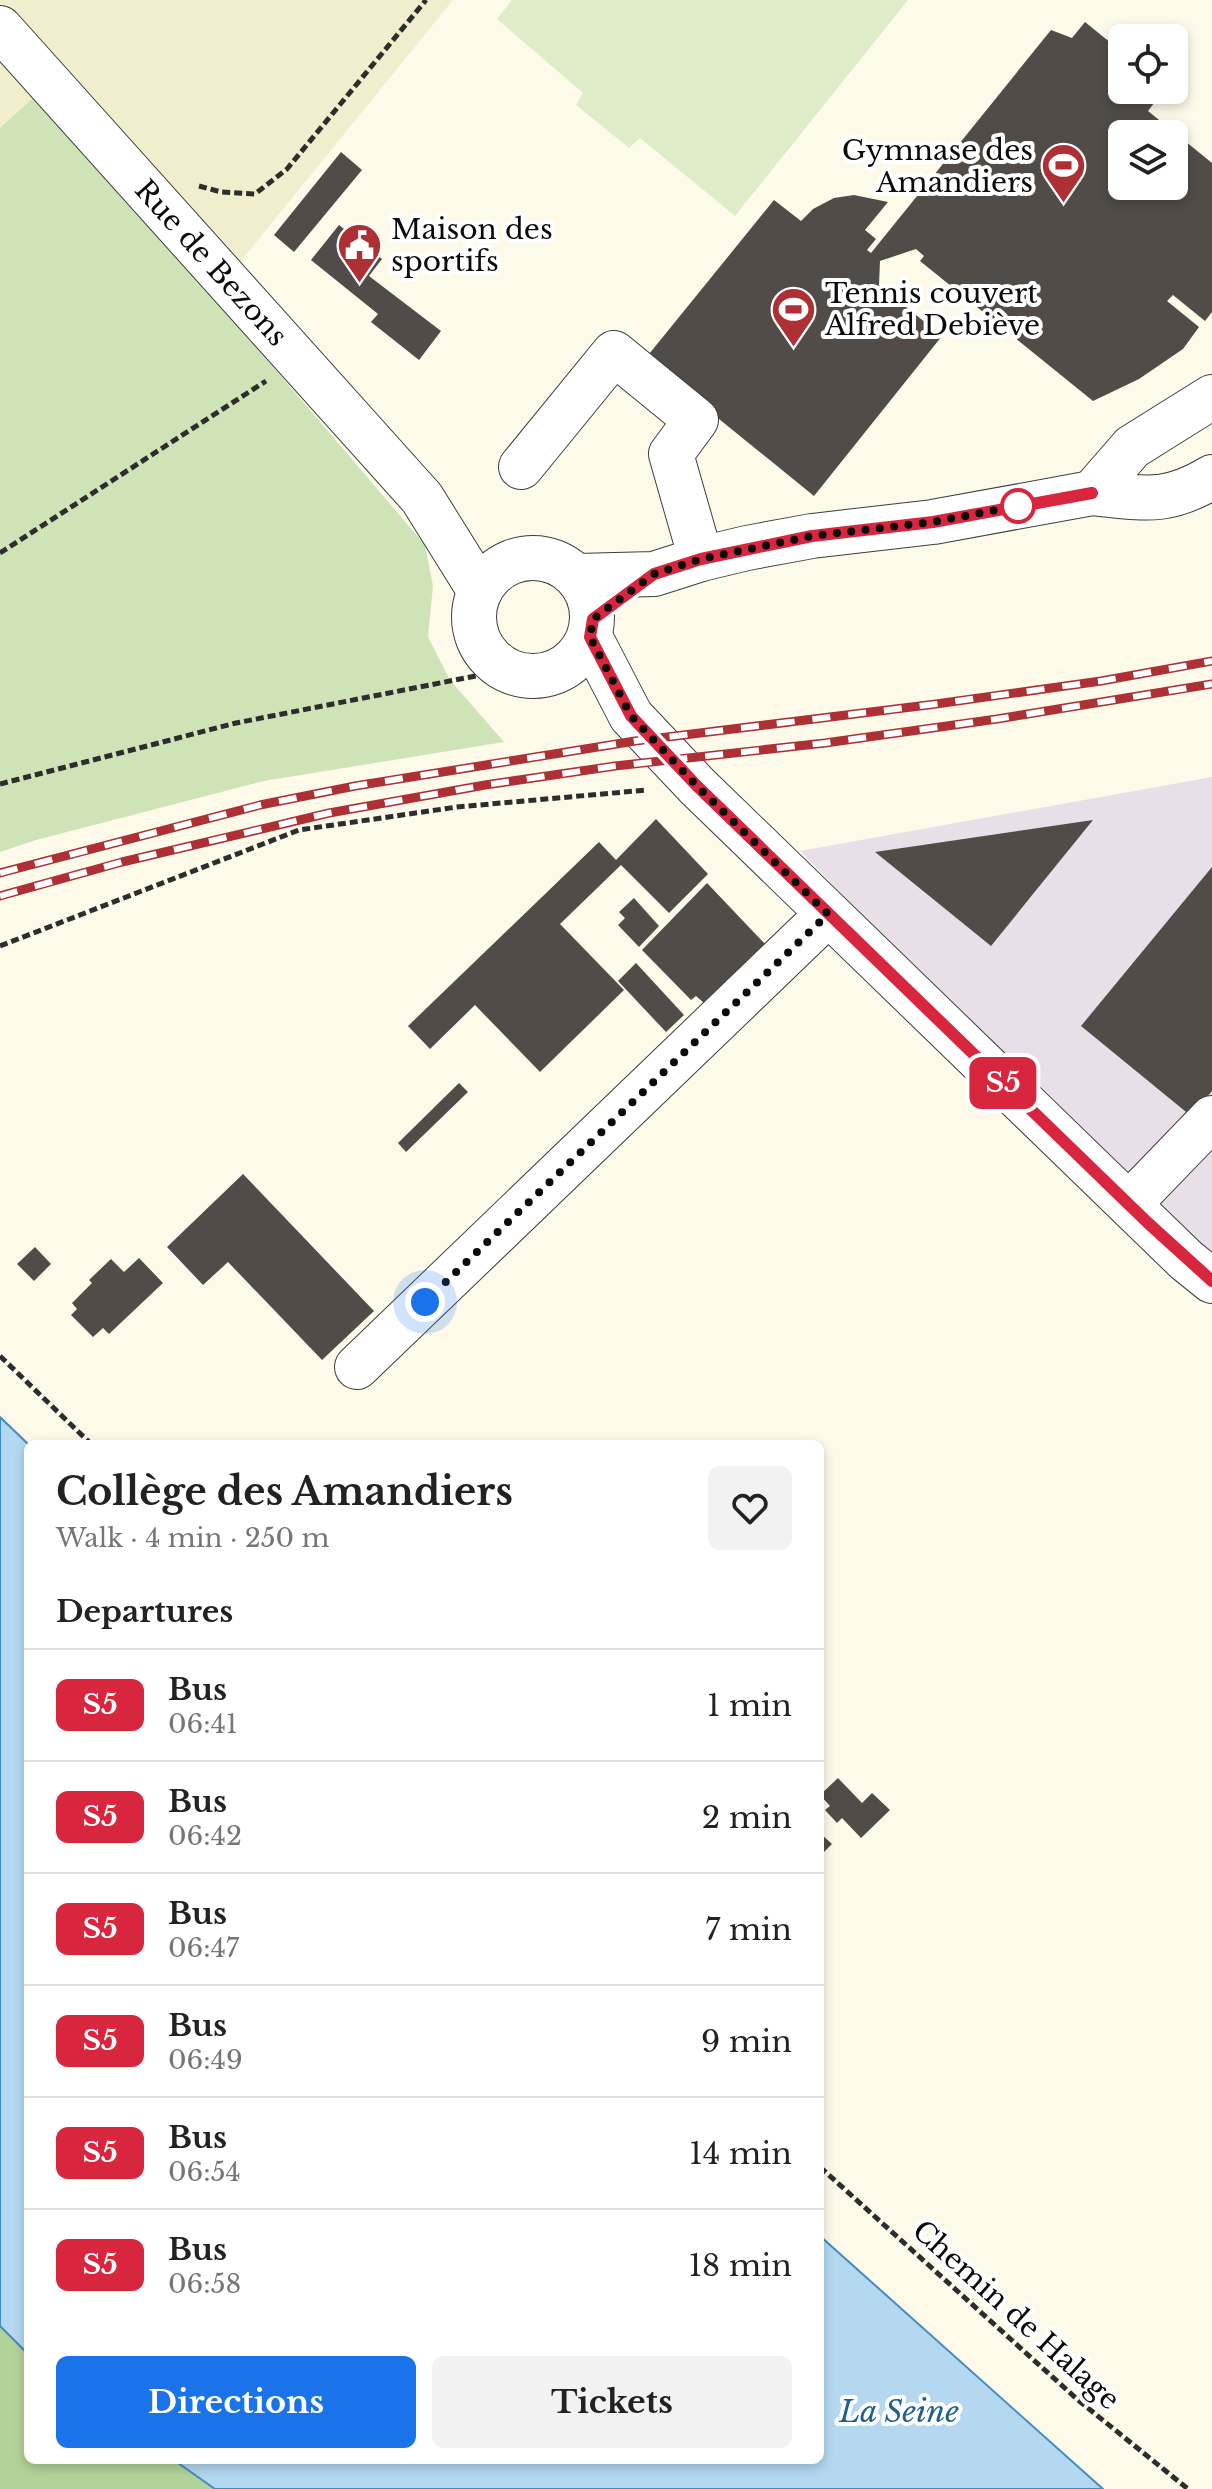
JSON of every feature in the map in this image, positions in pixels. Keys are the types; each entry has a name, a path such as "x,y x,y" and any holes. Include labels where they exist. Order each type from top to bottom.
{"street":[{"name":"Rue de Bezons","path":"0,28 422,498 480,591"},
{"path":"521,467 614,353 696,420 671,454 701,559"},
{"path":"1092,493 1132,447 1212,397"},
{"path":"1212,477 1194,488 1155,500 1092,493 933,522 812,536 701,559 654,574 577,576 591,603 591,628 631,716 697,786 828,914 1212,1281"},
{"name":"Rue de Bezons","path":"422,498 518,559 549,559 564,565 577,576"},
{"path":"518,559 502,566 489,577 480,591 474,609 475,627 481,644 492,659 631,716"},
{"path":"524,673 558,672 572,663 591,628 654,574"},
{"path":"357,1367 828,914"},
{"path":"1129,1204 1212,1118"}],"path":[{"path":"194,185 221,192 255,194 266,186 287,169 426,0"},
{"path":"0,553 297,361"},
{"path":"0,784 236,723 524,673"},
{"path":"0,946 299,830 457,807 697,786"},
{"path":"0,1356 87,1440"},
{"name":"Chemin de Halage","path":"824,2171 1078,2400 1188,2489"}],"shaded area":[{"path":"0,0 453,0 214,294 38,92 0,128"},
{"path":"1212,777 1212,1252 1060,1119 800,851"}],"green space":[{"path":"512,0 908,0 735,216 640,138 629,148 576,105 583,93 497,19"},
{"path":"39,92 425,545 433,586 428,637 450,680 504,742 264,781 0,852 0,128"},
{"path":"0,2326 24,2350 24,2464 180,2464 215,2489 0,2489"}],"water":[{"path":"0,1417 24,1440 24,2350 0,2326"},
{"name":"La Seine","path":"824,2240 1103,2489 215,2489 180,2464 824,2464"}],"building":[{"path":"1085,22 1108,41 1108,104 1153,104 1148,111 1159,120 1108,120 1108,200 1188,200 1188,144 1212,163 1212,312 1205,321 1173,295 1167,301 1199,327 1183,349 1139,379 1093,401 920,261 924,256 916,249 880,261 879,285 942,336 814,496 645,359 774,200 801,221 813,209 834,198 854,195 888,202 865,230 876,239 867,250 871,253 1051,30 1072,38"},
{"path":"341,152 362,170 294,252 274,235"},
{"name":"Maison des sportifs","path":"339,225 382,259 369,276 441,331 419,360 371,322 378,314 311,260"},
{"path":"656,819 708,874 669,913 621,865 560,924 624,990 540,1072 475,1005 430,1049 408,1026 599,842 616,860"},
{"path":"1093,820 991,946 875,852"},
{"path":"1212,867 1212,1091 1191,1116 1081,1026"},
{"path":"707,883 765,944 704,1003 696,996 691,1000 642,950"},
{"path":"634,898 659,926 639,947 618,925 625,918 619,912"},
{"path":"636,963 684,1015 666,1032 618,981"},
{"path":"459,1083 468,1092 406,1152 398,1143"},
{"path":"243,1174 374,1311 322,1360 228,1262 203,1285 167,1247"},
{"path":"35,1247 51,1264 34,1281 17,1264"},
{"path":"139,1258 163,1283 109,1334 103,1328 93,1337 71,1315 77,1309 72,1303 92,1283 89,1280 111,1259 124,1272"},
{"path":"838,1778 862,1803 872,1793 890,1810 861,1838 842,1818 837,1823 825,1810 830,1806 824,1799 824,1791"},
{"path":"824,1837 832,1844 824,1852"}],"railway":[{"path":"0,873 260,805 355,786 635,741 936,704 1101,681 1212,661"},
{"path":"0,896 122,862 329,813 485,785 615,766 825,743 1212,684"}],"bus line":[{"name":"S5","path":"1092,493 933,522 812,536 701,559 654,574 593,619 590,637 631,716 697,786 1186,1260 1212,1281"}],"place":[{"name":"Gymnase des Amandiers","path":"1064,205"},
{"name":"Maison des sportifs","path":"360,284"},
{"name":"Tennis couvert Alfred Debiève","path":"794,348"}],"route":[{"path":"425,1302 828,914 697,786 631,716 590,637 593,619 654,574 701,559 812,536 933,522 1018,506"}]}
